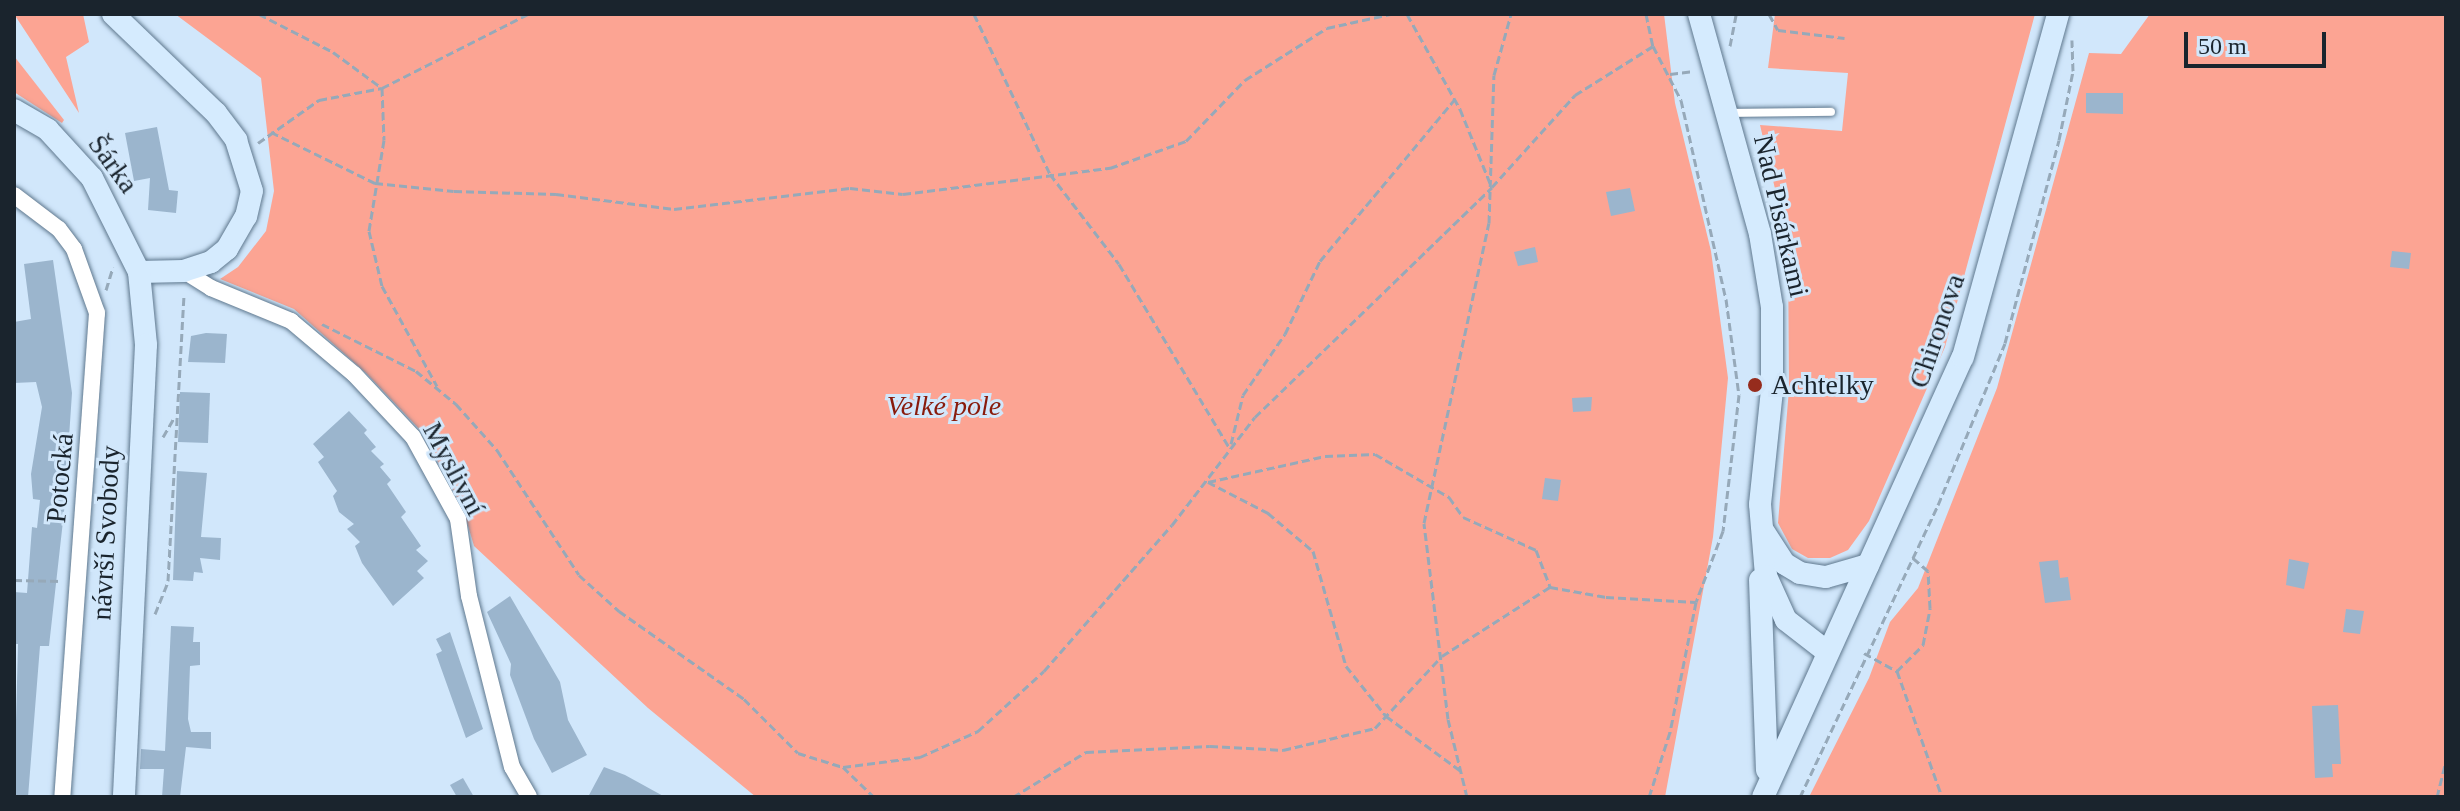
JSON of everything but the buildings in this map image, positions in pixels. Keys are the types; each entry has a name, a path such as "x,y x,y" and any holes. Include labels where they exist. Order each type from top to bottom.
{"street":[{"path":"113,14 216,113 242,155 252,191 246,216 227,249 211,262 184,271 139,272"},
{"name":"Nad Pisárkami","path":"1699,14 1760,234 1772,307 1772,390 1760,524 1773,599 1786,620 1826,651"},
{"name":"Chironova","path":"1764,794 1826,651 1963,357 2057,16"},
{"name":"Šárka","path":"14,110 48,130 92,178 139,272"},
{"name":"Potocká","path":"14,195 59,229 94,293 97,343 62,797"},
{"name":"Myslivní","path":"184,271 211,288 291,321 354,374 413,437 458,519 469,596 512,767 529,797"},
{"name":"návrší Svobody","path":"124,797 146,345 139,272"},
{"path":"1760,524 1779,557 1800,573 1826,577 1868,565"},
{"path":"1760,524 1770,732 1764,794"}],"lane":[{"path":"1726,113 1831,112"}],"path":[{"path":"259,14 333,52 382,88"},
{"path":"265,19 268,14"},
{"path":"242,155 319,100 382,88 528,14"},
{"path":"974,14 1050,174 1119,264 1230,448"},
{"path":"271,132 375,183 674,209 850,188 903,194 1110,168 1186,141 1245,80 1327,28 1390,14"},
{"path":"1407,14 1455,99 1492,187"},
{"path":"1467,797 1448,719 1424,523 1489,223 1494,75 1511,14"},
{"path":"1646,14 1653,46 1681,100 1726,299 1737,372 1738,410 1723,531 1696,602 1670,732 1649,797"},
{"path":"1769,14 1778,30 1845,38"},
{"path":"1800,797 1990,380 2021,286 2073,71 2072,41 2057,16"},
{"path":"304,332 323,323 416,371 439,390 497,450 579,575 619,611 744,699 798,753 843,767 920,757 978,731 1044,671 1208,482 1230,448 1492,187 1575,95 1653,46"},
{"path":"382,88 384,140 369,231 382,286 439,390"},
{"path":"1230,448 1243,395 1285,334 1320,261 1455,99"},
{"path":"153,622 168,581 183,294 211,288"},
{"path":"1208,482 1325,456 1375,454 1449,497 1463,517 1536,550 1550,587"},
{"path":"1208,482 1268,513 1313,551 1346,666 1386,716 1461,771"},
{"path":"86,484 126,488"},
{"path":"1897,671 1923,645 1930,608 1928,571 1911,556"},
{"path":"14,580 78,581"},
{"path":"1013,797 1086,752 1210,746 1283,750 1375,728 1442,656 1550,587 1606,597 1696,602"},
{"path":"1864,653 1897,671 1942,797"},
{"path":"2437,797 2446,761"},
{"path":"843,767 874,797"}],"green space":[{"path":"14,14 83,14 89,42 66,57 79,113"},
{"name":"Velké pole","path":"175,14 1664,14 1675,103 1711,251 1728,378 1713,537 1665,797 756,797 648,708 474,546 463,509 422,432 366,373 294,309 220,279 238,267 266,231 274,191 261,78"},
{"path":"1775,14 2035,14 1945,347 1869,521 1848,550 1830,558 1808,558 1792,549 1778,523 1789,389 1788,244 1760,125 1842,131 1848,73 1768,68"},
{"path":"2150,14 2446,14 2446,797 1809,797 1869,678 1890,622 1918,588 1997,388 2089,53 2121,54"},
{"path":"14,56 64,120 62,123 14,92"}],"place":[{"name":"Achtelky","path":"1755,385"}]}
